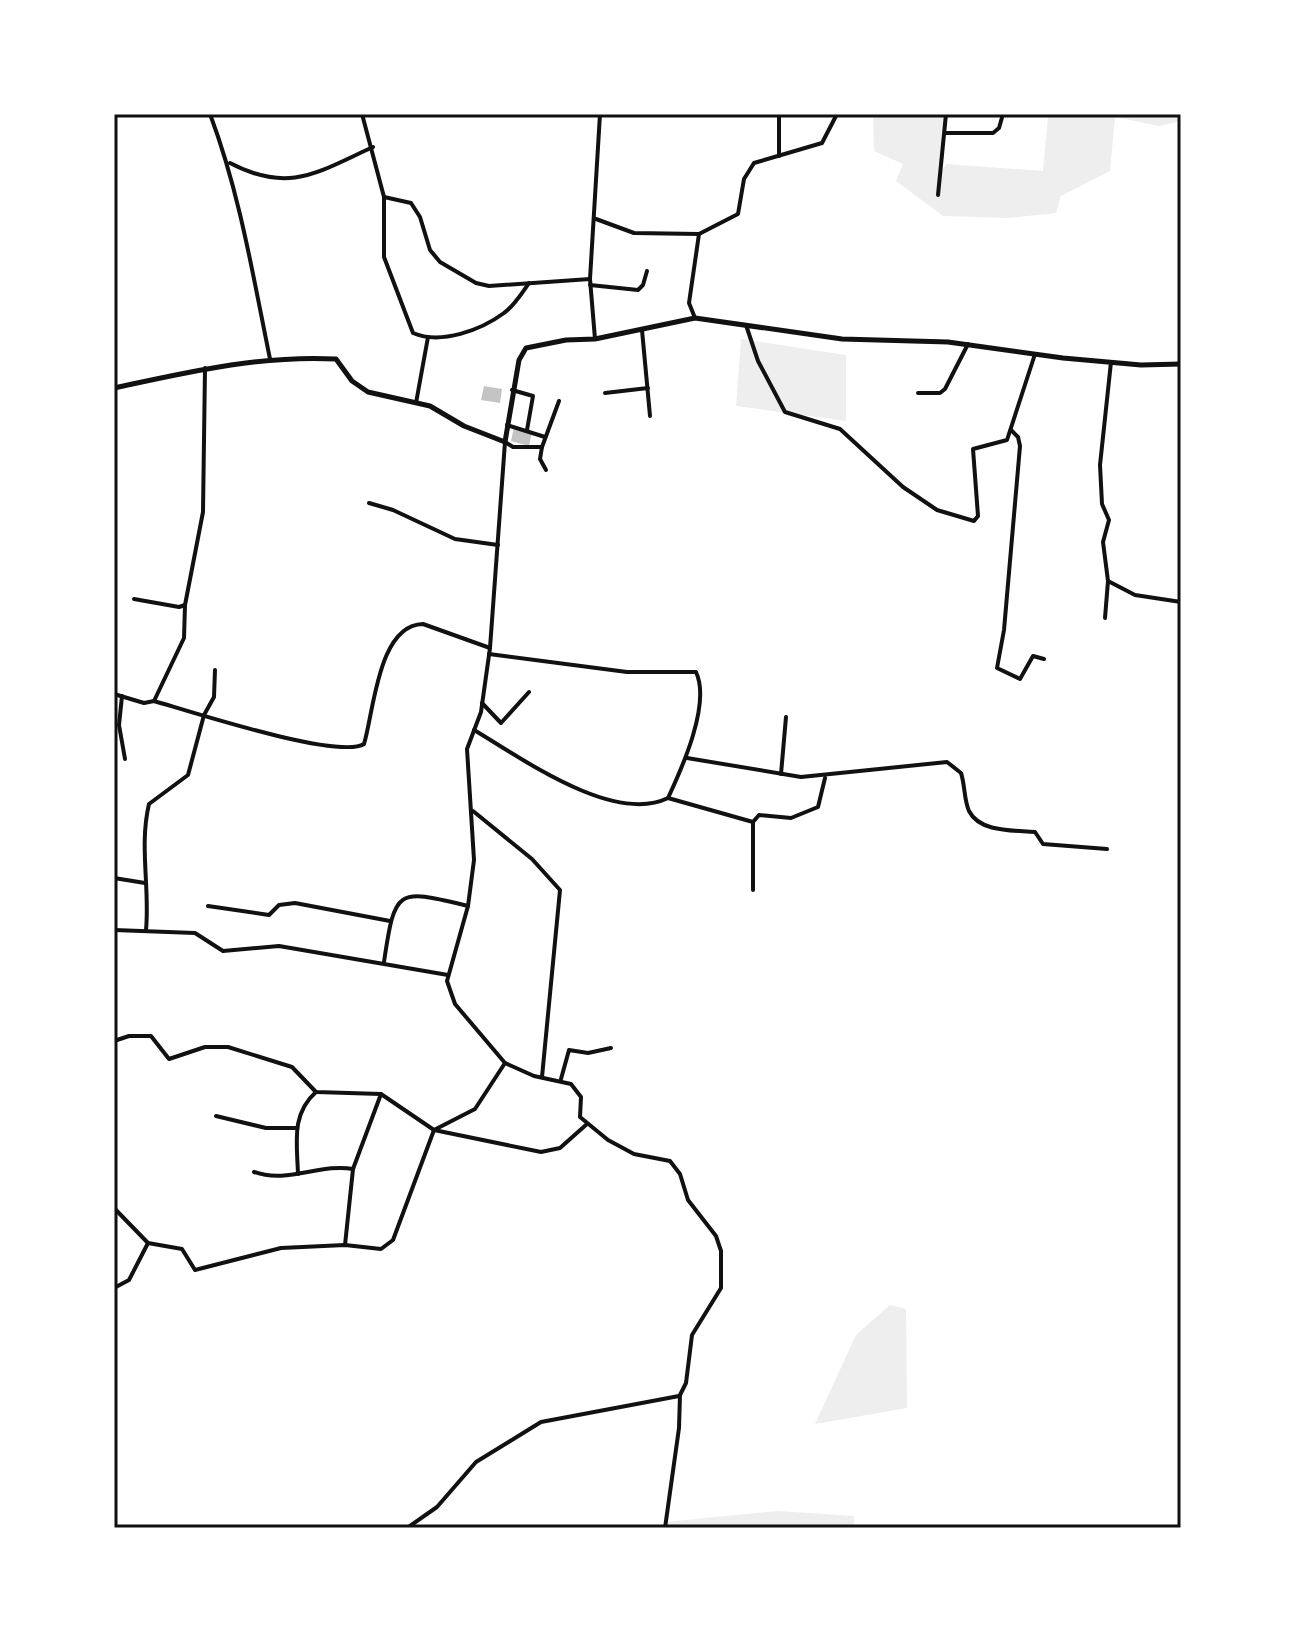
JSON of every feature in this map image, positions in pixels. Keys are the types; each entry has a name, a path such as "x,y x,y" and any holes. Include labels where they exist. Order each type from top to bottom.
{"street":[{"path":"210,114 228,163 248,243 270,359"},
{"path":"362,114 384,197 384,257 407,325 417,335 455,336 507,312 529,283"},
{"path":"595,339 590,279 600,114"},
{"path":"779,114 779,156"},
{"path":"596,219 634,233 699,234 738,214 747,170 754,163 822,143 837,114"},
{"path":"938,195 946,114"},
{"path":"945,133 993,133 999,128 1003,114"},
{"path":"228,163 251,174 279,181 323,170 373,147"},
{"path":"384,197 411,203 417,209 427,243 440,262 482,285 590,279"},
{"path":"695,318 689,303 699,234"},
{"path":"590,285 638,290 647,271"},
{"path":"665,1528 679,1428 680,1395 686,1383 692,1335 721,1288 716,1236 688,1200 680,1174 670,1161 634,1154 587,1124 580,1117 578,1090 561,1079 542,1077 505,1063 455,1004 447,988 468,906 474,860 467,749 482,703 490,651 505,442 519,360 526,348 566,340 595,339 695,318 842,339 968,344 1111,362 1181,364"},
{"path":"745,323 758,361 785,412 840,429 903,487 945,515 977,519 973,449 981,444 1004,442 1011,430 1035,352"},
{"path":"642,330 650,416"},
{"path":"416,403 428,337"},
{"path":"918,393 940,393 945,389 968,344"},
{"path":"114,388 205,368 270,359 336,359 352,381 368,392 430,406 464,426 513,447 542,447"},
{"path":"1105,618 1108,581 1103,542 1109,520 1102,504 1100,465 1111,362"},
{"path":"154,701 184,638 185,605 203,512 205,368"},
{"path":"605,393 648,388"},
{"path":"512,390 533,396 527,430"},
{"path":"546,470 540,459 542,447 559,401"},
{"path":"507,425 545,437"},
{"path":"1011,430 1018,437 1020,446 1004,630 997,668 1020,679 1033,656 1044,659"},
{"path":"369,503 455,539 498,545"},
{"path":"1108,581 1135,595 1181,602"},
{"path":"134,599 179,607 185,605"},
{"path":"114,694 144,703 154,701 301,741 357,748 365,740 383,664 404,630 412,624 423,624 490,651 627,672 696,672 700,697 687,758 668,798"},
{"path":"146,930 149,901 145,883 143,831 149,804 188,775 204,715 216,690 215,670"},
{"path":"482,703 501,723 529,692"},
{"path":"122,696 119,725 125,759"},
{"path":"781,774 786,717"},
{"path":"474,730 598,797 651,803 668,798 753,822"},
{"path":"687,758 781,774 825,777 880,766 947,762 961,773 970,812 976,820 998,829 1035,832 1043,844 1107,849"},
{"path":"753,890 753,822 759,815 791,818 818,807 825,777"},
{"path":"473,811 532,859 560,890 542,1077"},
{"path":"114,878 145,883"},
{"path":"384,962 390,921 399,900 405,896 423,895 468,906"},
{"path":"208,906 269,915 279,905 295,903 390,921"},
{"path":"114,930 195,933 223,951 279,946 448,975"},
{"path":"114,1041 129,1036 151,1036 169,1059 205,1047 228,1047 292,1067 316,1092 381,1094 434,1130 546,1152 566,1144 587,1124"},
{"path":"561,1079 569,1050 588,1053 611,1048"},
{"path":"114,1208 148,1243 182,1249 195,1270 281,1248 345,1245 376,1249 389,1246 434,1130 475,1109 505,1063"},
{"path":"298,1174 296,1128 301,1110 316,1092"},
{"path":"345,1245 353,1169 381,1094"},
{"path":"216,1116 266,1128 296,1128"},
{"path":"254,1172 265,1176 318,1173 335,1166 353,1169"},
{"path":"114,1288 129,1280 148,1243"},
{"path":"407,1528 437,1507 476,1462 541,1422 673,1400 680,1395"}],"shaded area":[{"path":"873,114 947,114 942,171 946,164 1043,171 1048,117 1181,114 1181,121 1159,126 1115,117 1110,171 1061,196 1056,213 1008,218 943,216 896,181 903,164 874,151"},
{"path":"741,339 846,355 846,421 736,406"},
{"path":"890,1305 906,1309 907,1408 815,1424 856,1335"},
{"path":"778,1511 854,1516 854,1528 666,1528 665,1522"}],"building":[{"path":"484,386 502,389 500,403 481,400"},
{"path":"514,427 532,432 529,446 511,441"}]}
